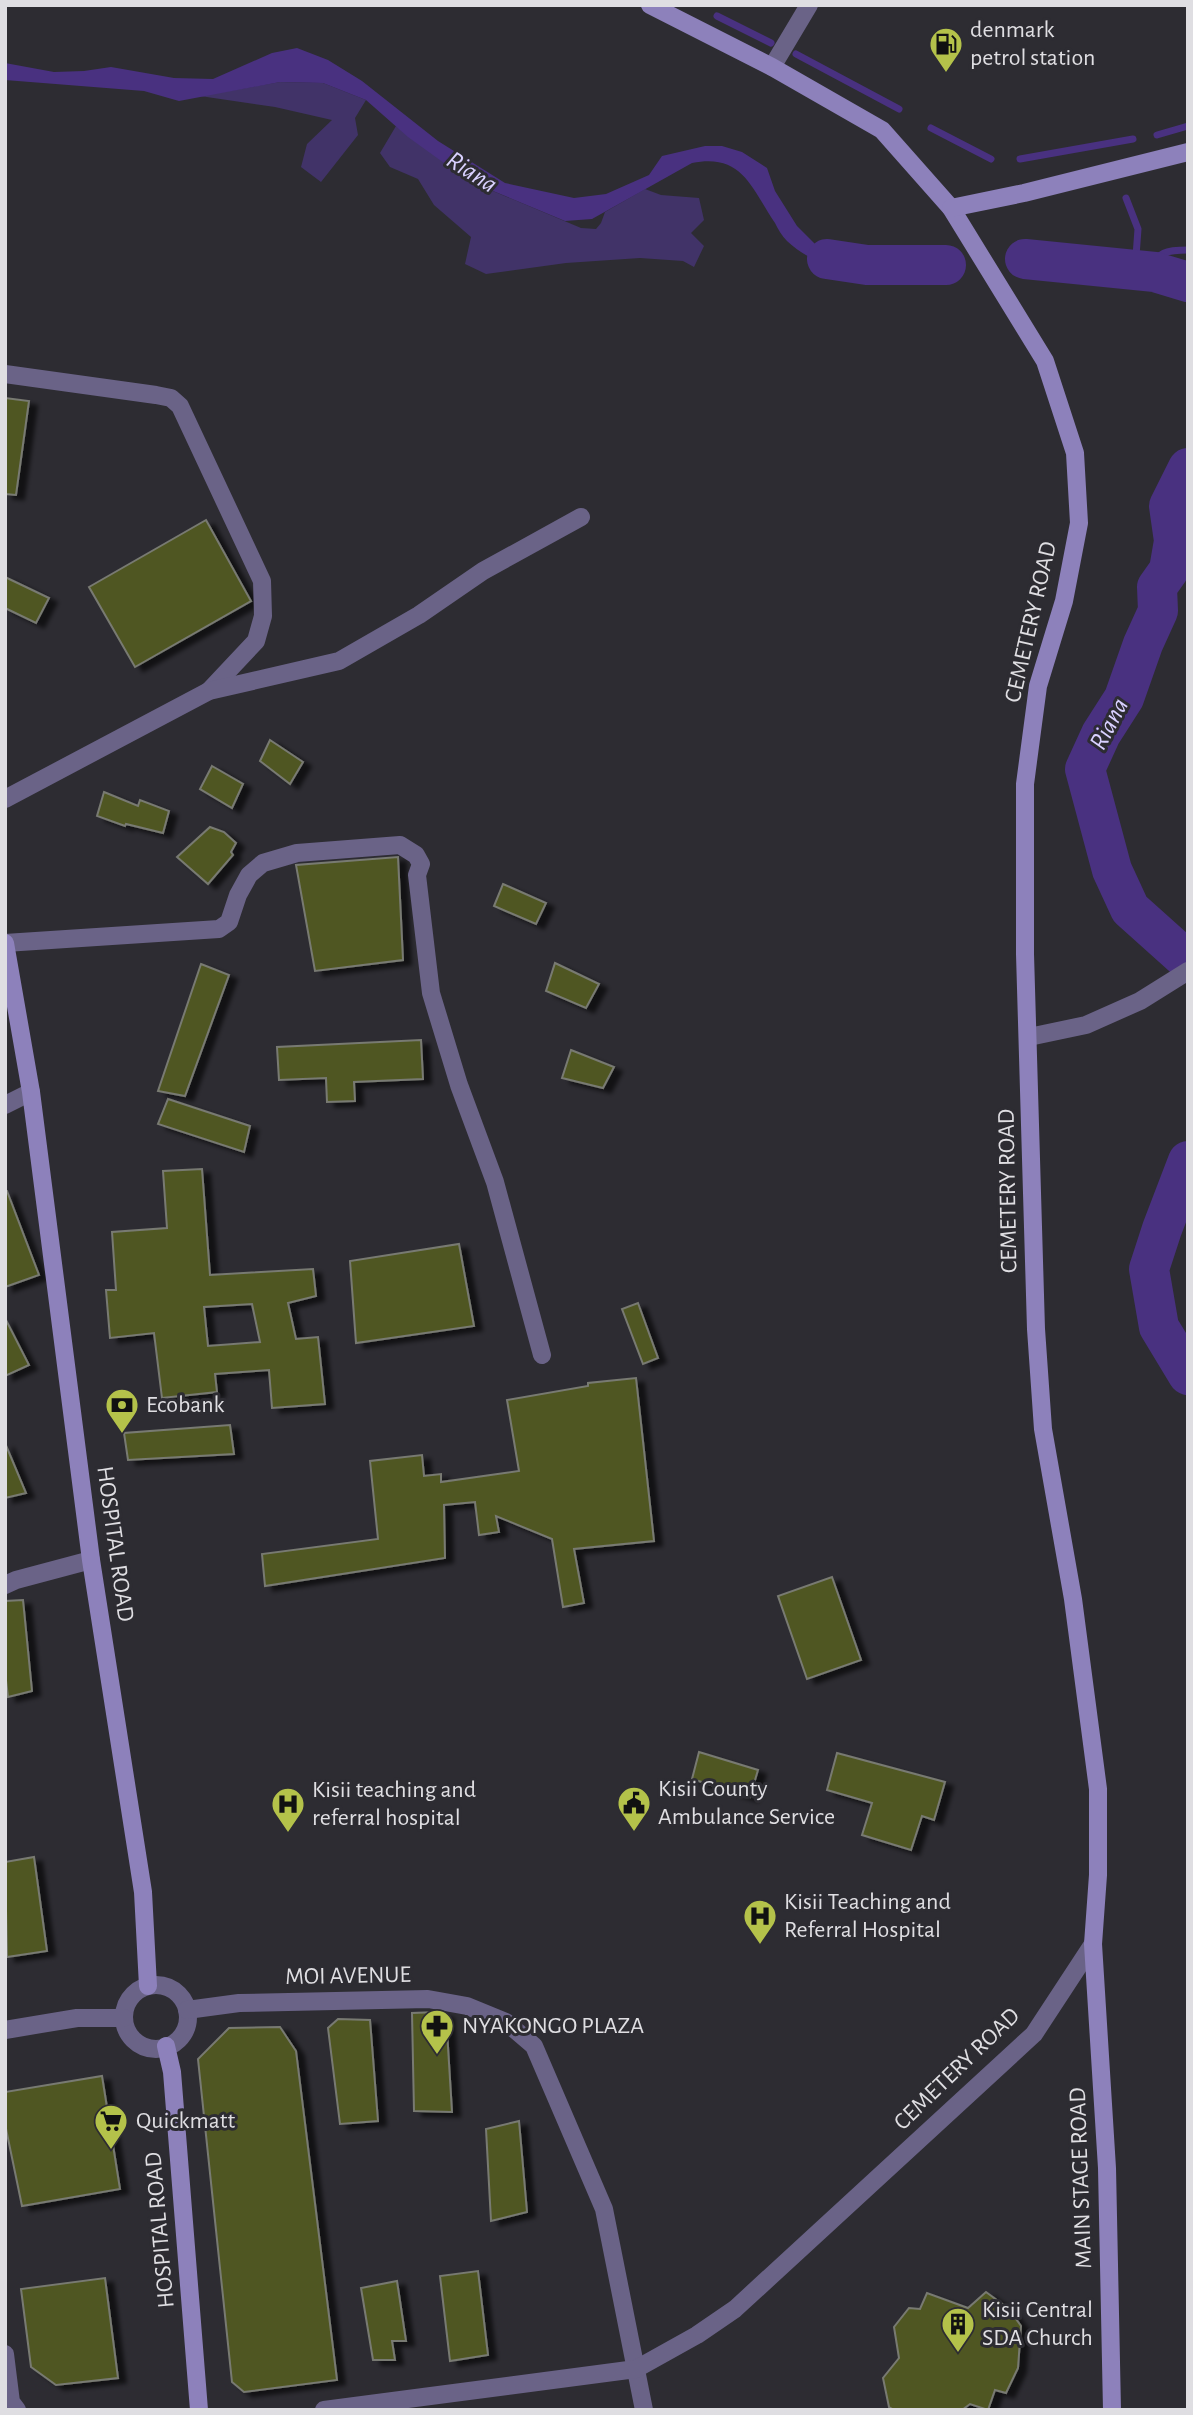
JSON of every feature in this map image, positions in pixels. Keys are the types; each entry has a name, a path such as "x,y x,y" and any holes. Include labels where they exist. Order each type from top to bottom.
{"street":[{"name":"CEMETERY ROAD","path":"636,2369 697,2335 735,2309 1034,2034 1093,1944 1098,1875 1098,1789 1073,1599 1043,1429 1036,1329 1025,954 1025,784 1038,686 1064,601 1079,523 1075,453 1045,361 951,208 881,130 772,67 650,5"},
{"path":"772,67 809,5"},
{"path":"951,208 1024,193 1188,152"},
{"path":"5,374 156,395 171,398 180,406 262,581 263,616 256,641 209,691"},
{"path":"5,799 209,691 339,661 419,615 483,571 581,517"},
{"path":"5,943 219,929 229,922 248,875 263,863 298,853 400,845 416,855 421,864 417,875 431,993 459,1085 495,1182 542,1355"},
{"name":"HOSPITAL ROAD","path":"5,943 31,1092 91,1560 143,1892 148,1986"},
{"path":"1029,1037 1086,1025 1140,1001 1188,971"},
{"path":"5,1105 31,1092"},
{"path":"5,1585 91,1560"},
{"name":"MAIN STAGE ROAD","path":"1093,1944 1107,2168 1112,2410"},
{"path":"148,1986 169,1987 177,1993 187,2010 185,2030 180,2039 166,2046 151,2048 141,2044 127,2028 124,2018 130,1998 148,1986"},
{"name":"MOI AVENUE","path":"187,2010 239,2003 428,1999 467,2006 506,2022 534,2046 604,2209 644,2410"},
{"path":"5,2030 77,2018 124,2018"},
{"name":"HOSPITAL ROAD","path":"166,2046 172,2072 199,2410"},
{"path":"5,2354 11,2402 17,2410"},
{"path":"324,2410 636,2369"}],"shaded area":[{"path":"280,82 323,83 366,100 355,118 358,135 321,182 301,167 307,144 332,120 275,107 200,96"},
{"path":"396,126 469,181 581,228 596,229 605,212 645,189 661,195 699,198 704,220 691,233 704,246 694,267 683,261 640,258 566,263 486,274 465,264 471,237 434,205 418,179 390,167 380,153"}],"water":[{"path":"297,48 328,60 362,81 438,141 505,183 574,198 606,194 649,175 662,156 705,146 722,146 742,152 767,168 775,191 797,226 817,246 882,251 881,278 831,267 797,249 782,235 744,176 723,163 692,163 592,219 565,221 469,181 408,137 366,100 323,83 280,82 179,101 144,91 5,80 5,63 54,72 111,67 174,78 213,79 272,53"}],"building":[{"path":"5,398 29,401 16,495 5,494"},
{"path":"206,520 251,601 135,667 89,587"},
{"path":"5,577 49,598 36,623 5,608"},
{"path":"270,740 303,762 290,784 260,761"},
{"path":"212,766 243,784 232,808 200,789"},
{"path":"104,792 138,806 140,800 169,811 163,833 126,824 125,826 97,816"},
{"path":"210,827 224,832 236,843 231,852 233,855 208,884 177,857"},
{"path":"398,857 403,960 315,971 296,865"},
{"path":"503,884 546,903 536,924 494,906"},
{"path":"555,963 599,984 586,1008 546,991"},
{"path":"201,964 229,975 185,1096 158,1091"},
{"path":"421,1040 423,1079 354,1082 355,1101 327,1102 326,1078 279,1080 277,1047"},
{"path":"571,1050 614,1067 603,1088 562,1078"},
{"path":"168,1099 250,1126 244,1152 158,1124"},
{"path":"202,1169 210,1275 313,1269 316,1296 288,1303 296,1339 318,1337 325,1404 272,1408 269,1370 215,1374 217,1392 162,1398 154,1333 110,1338 106,1290 116,1290 112,1232 167,1228 163,1171","holes":["252,1304 260,1342 208,1346 204,1307"]},
{"path":"5,1191 39,1275 5,1287"},
{"path":"459,1244 474,1326 356,1343 350,1261"},
{"path":"638,1303 658,1358 643,1364 622,1309"},
{"path":"5,1318 29,1365 5,1376"},
{"path":"636,1378 654,1541 574,1549 584,1603 563,1607 552,1539 496,1516 499,1532 479,1535 475,1502 444,1505 445,1558 265,1586 262,1554 378,1539 370,1461 422,1455 424,1476 441,1474 441,1482 519,1471 507,1400 588,1386 588,1383"},
{"path":"230,1425 234,1454 128,1460 124,1433"},
{"path":"5,1443 26,1493 5,1498"},
{"path":"832,1577 861,1660 807,1679 778,1596"},
{"path":"23,1600 32,1691 8,1697 5,1672 5,1601"},
{"path":"699,1752 758,1770 750,1797 692,1779"},
{"path":"837,1753 945,1782 934,1820 922,1816 911,1850 862,1835 872,1803 827,1790"},
{"path":"34,1857 47,1951 7,1957 5,1862"},
{"path":"412,2013 446,2014 452,2112 414,2111"},
{"path":"338,2019 370,2020 378,2121 340,2124 328,2028"},
{"path":"280,2027 296,2051 337,2380 244,2392 232,2382 198,2059 229,2028"},
{"path":"102,2076 120,2189 22,2206 5,2124 5,2092"},
{"path":"519,2121 527,2212 491,2221 486,2129"},
{"path":"478,2271 488,2355 450,2361 440,2276"},
{"path":"105,2278 118,2378 56,2385 31,2367 21,2289"},
{"path":"397,2281 406,2341 392,2341 395,2360 373,2360 361,2288"},
{"name":"Kisii Central SDA Church","path":"986,2292 1009,2309 1021,2326 1018,2368 1006,2393 995,2390 988,2410 970,2404 962,2410 894,2410 889,2407 883,2378 899,2358 894,2327 909,2308 920,2309 927,2293 968,2308"}],"waterway":[{"path":"717,16 771,43"},
{"path":"796,54 899,109"},
{"path":"1157,135 1188,126"},
{"path":"931,128 991,159"},
{"path":"1020,159 1133,139"},
{"path":"1126,198 1138,229 1135,270"},
{"path":"1150,272 1156,260 1164,253 1188,250"},
{"name":"Riana","path":"827,259 867,265 946,265"},
{"name":"Riana","path":"1025,259 1155,272 1188,282"},
{"name":"Riana","path":"1188,468 1169,506 1174,541 1169,570 1157,587 1158,611 1124,698 1101,734 1085,769 1112,870 1130,909 1188,961"},
{"name":"Riana","path":"1188,1161 1149,1269 1159,1327 1188,1375"}],"place":[{"name":"denmark petrol station","path":"946,74"},
{"name":"Ecobank","path":"122,1435"},
{"name":"Kisii County Ambulance Service","path":"634,1833"},
{"name":"Kisii teaching and referral hospital","path":"288,1834"},
{"name":"Kisii Teaching and Referral Hospital","path":"760,1946"},
{"name":"NYAKONGO PLAZA","path":"437,2056"},
{"name":"Quickmatt","path":"111,2151"},
{"name":"Kisii Central SDA Church","path":"958,2354"}]}
